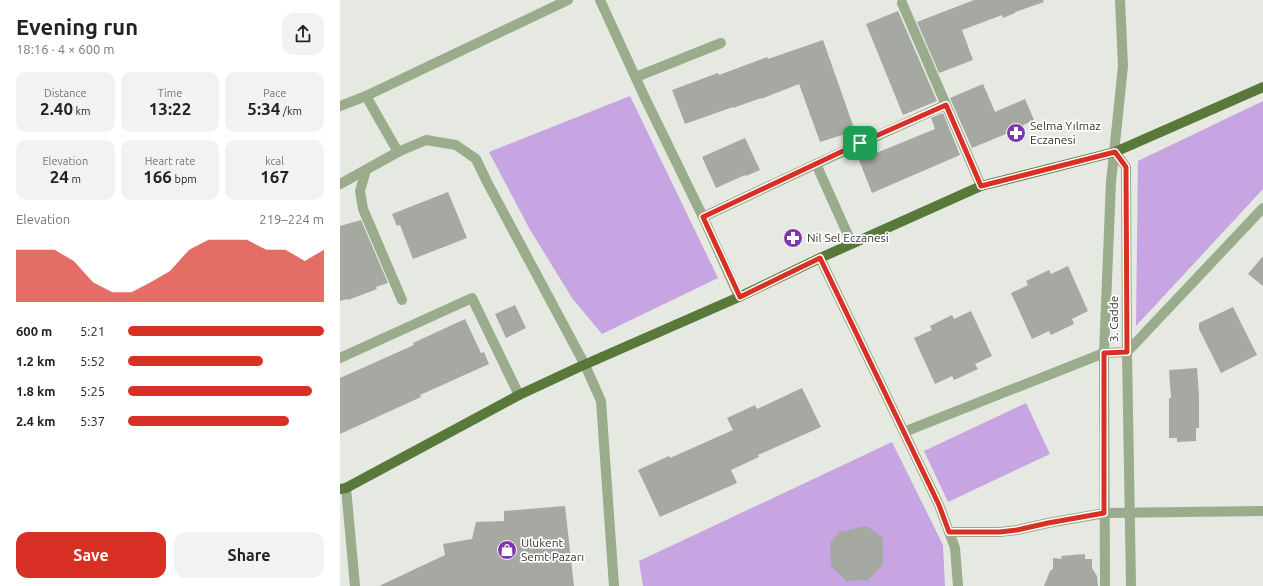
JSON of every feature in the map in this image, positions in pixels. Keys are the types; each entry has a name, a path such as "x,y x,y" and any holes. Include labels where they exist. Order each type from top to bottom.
{"main road":[{"path":"343,488 519,395 740,297 820,258 981,186 1115,152 1263,86"}],"street":[{"path":"340,106 366,96 568,0"},
{"path":"600,0 740,297"},
{"name":"3. Cadde","path":"1105,586 1104,353 1111,182 1123,66 1120,0"},
{"path":"902,3 981,186"},
{"path":"636,77 721,43"},
{"path":"366,96 398,152"},
{"path":"703,217 946,105"},
{"path":"340,184 398,152 426,140 456,145 476,159 585,365 601,401 614,586"},
{"name":"3. Cadde","path":"1115,152 1126,167 1127,352 1131,512 1131,586"},
{"path":"816,164 852,244"},
{"path":"366,170 360,191 363,210 402,300"},
{"path":"904,432 1104,353 1127,352 1263,208"},
{"path":"820,258 939,505 955,548 958,586"},
{"path":"340,358 472,298 519,395"},
{"path":"343,488 355,586"},
{"path":"949,532 1000,532 1017,530 1104,513 1263,511"}],"shaded area":[{"path":"630,96 718,278 602,334 572,298 529,228 489,152"},
{"path":"1263,101 1263,189 1136,326 1138,161"},
{"path":"1026,403 1050,454 948,502 924,451"},
{"path":"892,442 943,545 945,586 643,586 639,561"}],"building":[{"path":"974,0 1043,0 1044,2 1015,12 1003,18 1002,15 962,30 973,60 939,73 917,22"},
{"path":"898,11 937,101 903,115 866,24"},
{"path":"823,40 855,131 820,142 799,84 761,99 685,124 672,90 718,73 719,75 767,57 768,59"},
{"path":"983,84 995,112 1025,99 1034,120 1017,128 1018,129 972,148 950,98"},
{"path":"943,113 960,155 872,193 859,160 935,129 931,118"},
{"path":"745,138 760,170 716,188 702,157"},
{"path":"448,192 467,238 413,259 400,225 397,226 392,214"},
{"path":"361,220 388,283 376,287 377,289 348,300 340,301 340,226"},
{"path":"1263,256 1263,286 1248,274"},
{"path":"1068,266 1088,311 1072,319 1074,324 1051,335 1049,331 1032,339 1011,293 1028,285 1026,281 1049,270 1051,274"},
{"path":"515,305 526,328 506,338 495,314"},
{"path":"1233,307 1257,355 1221,373 1199,329 1199,323"},
{"path":"971,311 992,356 975,364 978,369 954,380 952,376 935,384 914,338 932,330 930,326 952,315 954,319"},
{"path":"465,319 481,353 484,352 489,364 420,395 421,397 340,434 340,378 414,345 413,343"},
{"path":"1197,368 1199,428 1196,428 1196,441 1177,442 1177,438 1169,438 1169,398 1171,398 1169,370"},
{"path":"802,388 821,427 758,455 759,457 731,470 737,483 660,517 638,470 669,456 670,458 733,430 727,418 755,405 757,409"},
{"name":"Ulukent Semt Pazarı","path":"565,506 574,586 379,586 445,555 443,544 472,539 476,522 504,521 504,511"},
{"path":"867,526 883,538 883,565 868,580 846,581 831,566 830,543 839,532"},
{"path":"1085,554 1085,559 1092,559 1092,568 1097,576 1098,586 1044,586 1050,571 1053,569 1053,558 1062,559 1061,556"}],"place":[{"name":"Selma Yılmaz Eczanesi","path":"1016,133"},
{"name":"Nil Sel Eczanesi","path":"793,238"},
{"name":"Ulukent Semt Pazarı","path":"507,550"}],"route":[{"path":"946,105 981,186 1115,152 1126,167 1127,352 1104,353 1104,513 1017,530 1000,532 949,532 939,505 820,258 740,297 703,217 860,143 946,105"}]}
